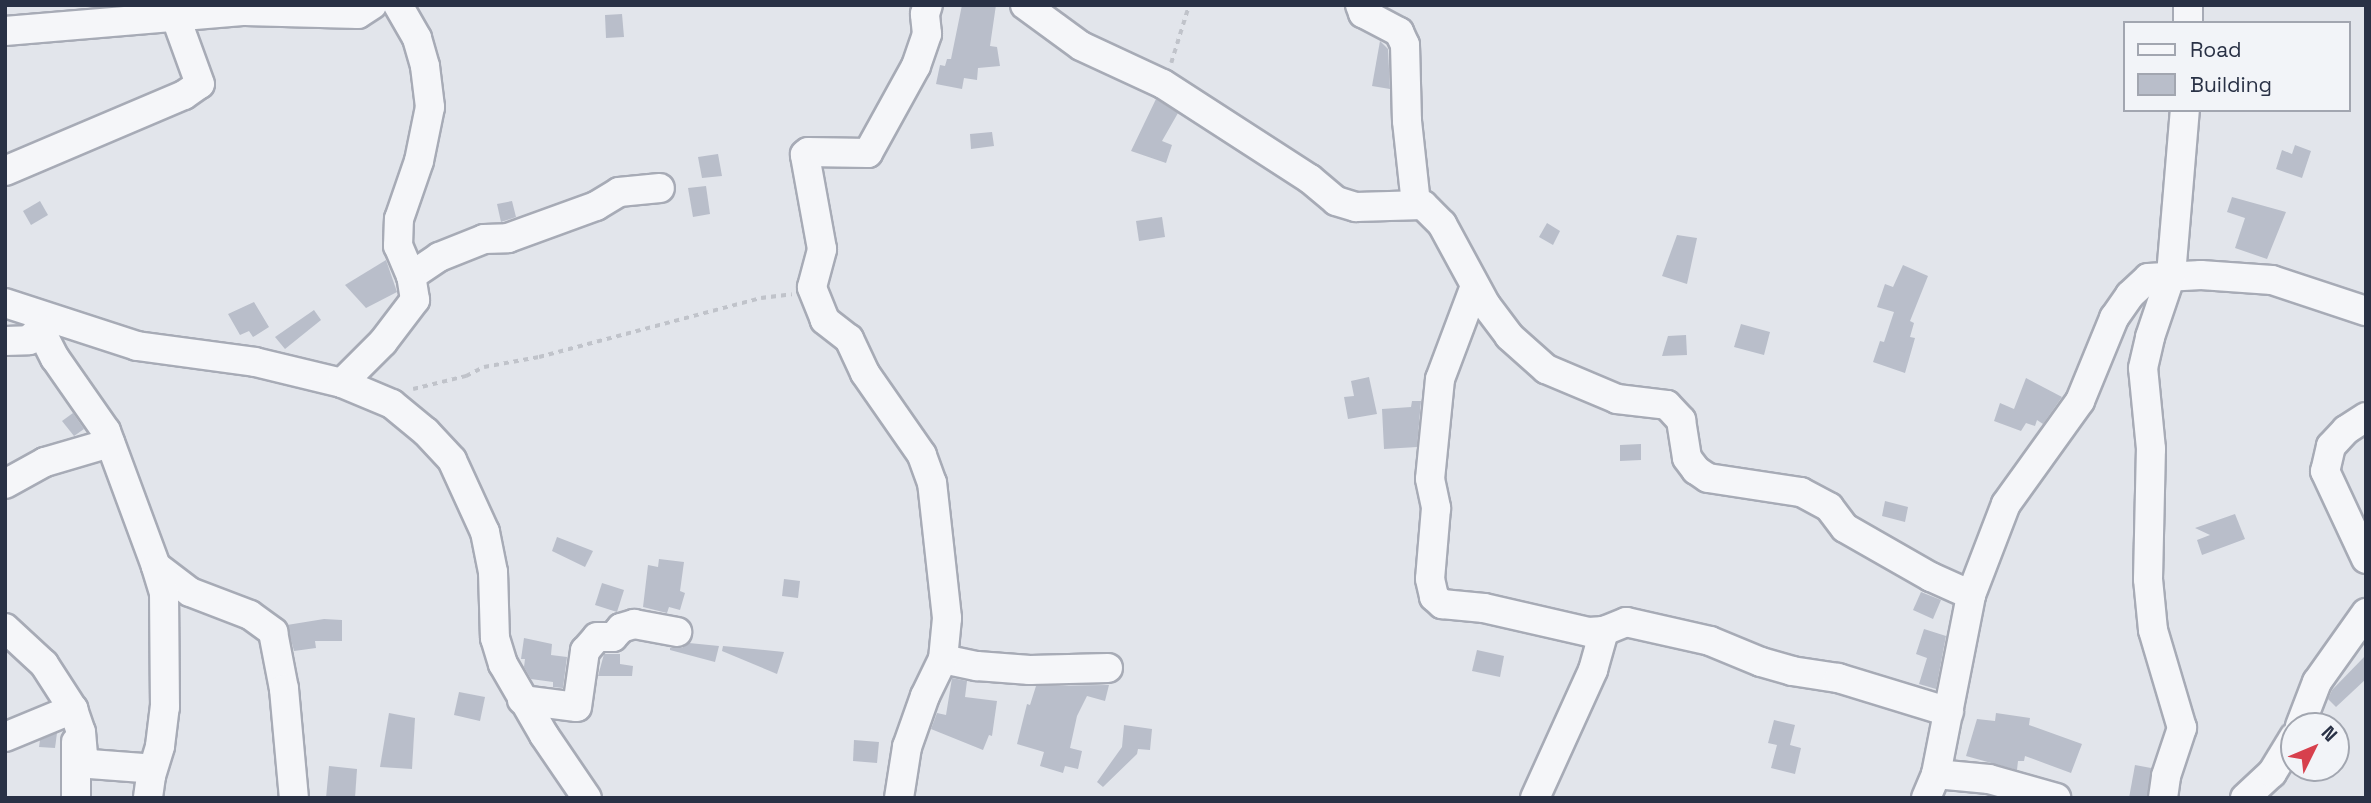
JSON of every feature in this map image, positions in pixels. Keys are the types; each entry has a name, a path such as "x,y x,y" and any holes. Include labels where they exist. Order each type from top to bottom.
{"street":[{"path":"5,31 87,22 176,18 245,11 358,14 372,5"},
{"path":"342,383 410,310 415,300 411,276 398,246 399,219 419,161 430,107 425,66 417,38 398,5"},
{"path":"899,798 907,747 925,696 943,659 947,618 932,483 922,455 865,373 849,340 825,320 812,287 822,250 805,155 808,152 867,153 916,66 928,34 925,14 928,5"},
{"path":"1025,5 1081,46 1163,84 1310,180 1336,201 1356,207 1423,205 1442,224 1475,286 1509,335 1546,369 1617,399 1667,405 1678,414 1687,458 1696,470 1708,478 1801,492 1829,508 1845,528 1931,577 1971,595"},
{"path":"1360,5 1363,13 1399,32 1405,45 1407,121 1416,204"},
{"path":"5,171 184,95 200,84 176,18"},
{"path":"2163,798 2166,776 2182,728 2153,629 2148,579 2151,449 2143,368 2150,337 2171,275 2185,112"},
{"path":"411,276 439,257 484,239 508,238 596,206 619,192 660,188"},
{"path":"2056,798 1989,779 1931,786 1949,712 1971,595 2006,504 2080,401 2114,318 2130,295 2148,278 2171,275 2272,280 2366,311"},
{"path":"1475,286 1440,379 1430,479 1436,508 1430,579 1434,597 1442,604 1484,608 1589,632 1604,631 1626,622 1710,640 1761,662 1874,688 1949,712"},
{"path":"5,303 41,323 137,346 255,362 342,383 392,404 426,432 452,460 470,494 485,532 493,572 495,638 503,664 522,700 587,798"},
{"path":"5,341 29,340 41,323"},
{"path":"41,323 110,443 164,593 162,652 165,707 160,746 149,787"},
{"path":"2366,416 2346,430 2331,446 2325,471 2366,559"},
{"path":"5,484 45,462 110,443"},
{"path":"156,566 191,592 250,615 273,632 284,689 293,798"},
{"path":"2305,712 2317,682 2338,648 2366,613"},
{"path":"522,700 577,707 586,651 597,637 613,637 621,628 635,624 677,632"},
{"path":"5,628 44,664 76,717 83,757 90,764 143,768 149,787"},
{"path":"1535,798 1593,670 1604,631"},
{"path":"943,659 977,666 1030,670 1108,668"},
{"path":"5,737 76,717"},
{"path":"76,717 76,798"},
{"path":"2245,798 2272,773 2280,760"}],"path":[{"path":"1163,84 1189,5"},
{"path":"392,404 402,392 466,376 484,367 539,357 812,287"}],"building":[{"path":"962,5 996,5 990,46 997,47 1000,66 978,68 977,80 964,78 962,89 936,84 940,65 945,66 947,59 951,59"},
{"path":"622,14 624,37 606,38 605,15"},
{"path":"1380,41 1388,49 1390,89 1372,86"},
{"path":"1156,99 1178,113 1162,141 1172,145 1166,163 1131,151"},
{"path":"992,132 994,146 971,149 970,134"},
{"path":"2295,145 2311,151 2302,178 2276,169 2282,150 2292,154"},
{"path":"718,154 722,176 702,178 698,157"},
{"path":"706,186 710,214 693,217 688,188"},
{"path":"2232,197 2286,212 2267,259 2235,248 2245,218 2227,212"},
{"path":"40,201 48,215 31,225 23,211"},
{"path":"512,201 516,217 501,222 497,204"},
{"path":"1162,217 1165,237 1139,241 1136,221"},
{"path":"1547,223 1560,231 1553,245 1539,237"},
{"path":"1677,235 1697,238 1687,284 1662,276"},
{"path":"386,260 397,292 366,308 345,285"},
{"path":"1903,265 1928,276 1910,321 1914,323 1910,337 1915,338 1905,373 1873,362 1880,341 1884,342 1894,312 1877,307 1885,284 1893,287"},
{"path":"254,302 269,327 253,337 249,331 240,335 228,314"},
{"path":"314,310 321,320 285,349 275,337"},
{"path":"1741,324 1770,332 1764,355 1734,347"},
{"path":"1686,335 1687,355 1662,356 1668,336"},
{"path":"1369,377 1377,414 1348,419 1344,397 1354,396 1351,381"},
{"path":"2026,378 2062,397 2043,424 2037,420 2035,426 2026,423 2021,431 1994,421 2000,403 2014,409"},
{"path":"1412,401 1421,401 1417,447 1384,449 1382,409 1411,407"},
{"path":"73,413 84,429 74,436 62,421"},
{"path":"1641,444 1641,460 1620,461 1620,445"},
{"path":"1885,501 1908,507 1905,522 1882,516"},
{"path":"2235,514 2245,539 2202,555 2197,540 2210,535 2195,528"},
{"path":"557,537 593,551 585,567 552,551"},
{"path":"659,559 684,562 680,591 685,593 680,610 669,607 667,613 643,607 648,565 658,567"},
{"path":"784,579 800,581 798,598 782,596"},
{"path":"602,583 624,590 617,612 595,605"},
{"path":"1921,592 1941,600 1933,619 1913,610"},
{"path":"324,619 342,620 342,641 315,641 316,648 294,651 287,625"},
{"path":"1924,629 1946,636 1936,689 1919,684 1927,658 1916,654"},
{"path":"524,638 552,644 551,655 567,657 563,688 553,687 553,682 531,679 524,667 525,659 521,659"},
{"path":"689,643 719,646 715,662 670,650 682,648"},
{"path":"723,646 784,652 777,674 722,651"},
{"path":"1477,650 1504,656 1500,677 1472,671"},
{"path":"604,654 620,654 620,664 633,666 632,676 598,676"},
{"path":"2366,655 2366,679 2336,707 2328,699 2332,690"},
{"path":"952,678 967,681 965,697 997,701 992,736 989,735 983,750 931,729 937,713 946,715"},
{"path":"1109,685 1105,701 1087,696 1077,716 1070,748 1082,751 1078,769 1065,766 1063,773 1040,766 1044,752 1017,744 1027,704 1030,705 1036,686"},
{"path":"459,692 485,697 480,721 454,715"},
{"path":"389,713 415,718 412,769 380,767"},
{"path":"1996,713 2030,718 2029,725 2082,744 2071,773 2025,756 2024,761 2018,761 2017,770 1966,756 1977,719 1995,721"},
{"path":"1774,720 1795,725 1790,745 1801,748 1795,774 1771,768 1777,745 1768,743"},
{"path":"1124,725 1152,729 1150,750 1138,749 1137,754 1103,787 1097,782 1122,747"},
{"path":"57,733 55,748 39,747 40,740"},
{"path":"854,740 879,742 877,763 853,761"},
{"path":"2135,765 2151,768 2147,798 2129,798"},
{"path":"329,766 357,769 355,798 326,798"}]}
